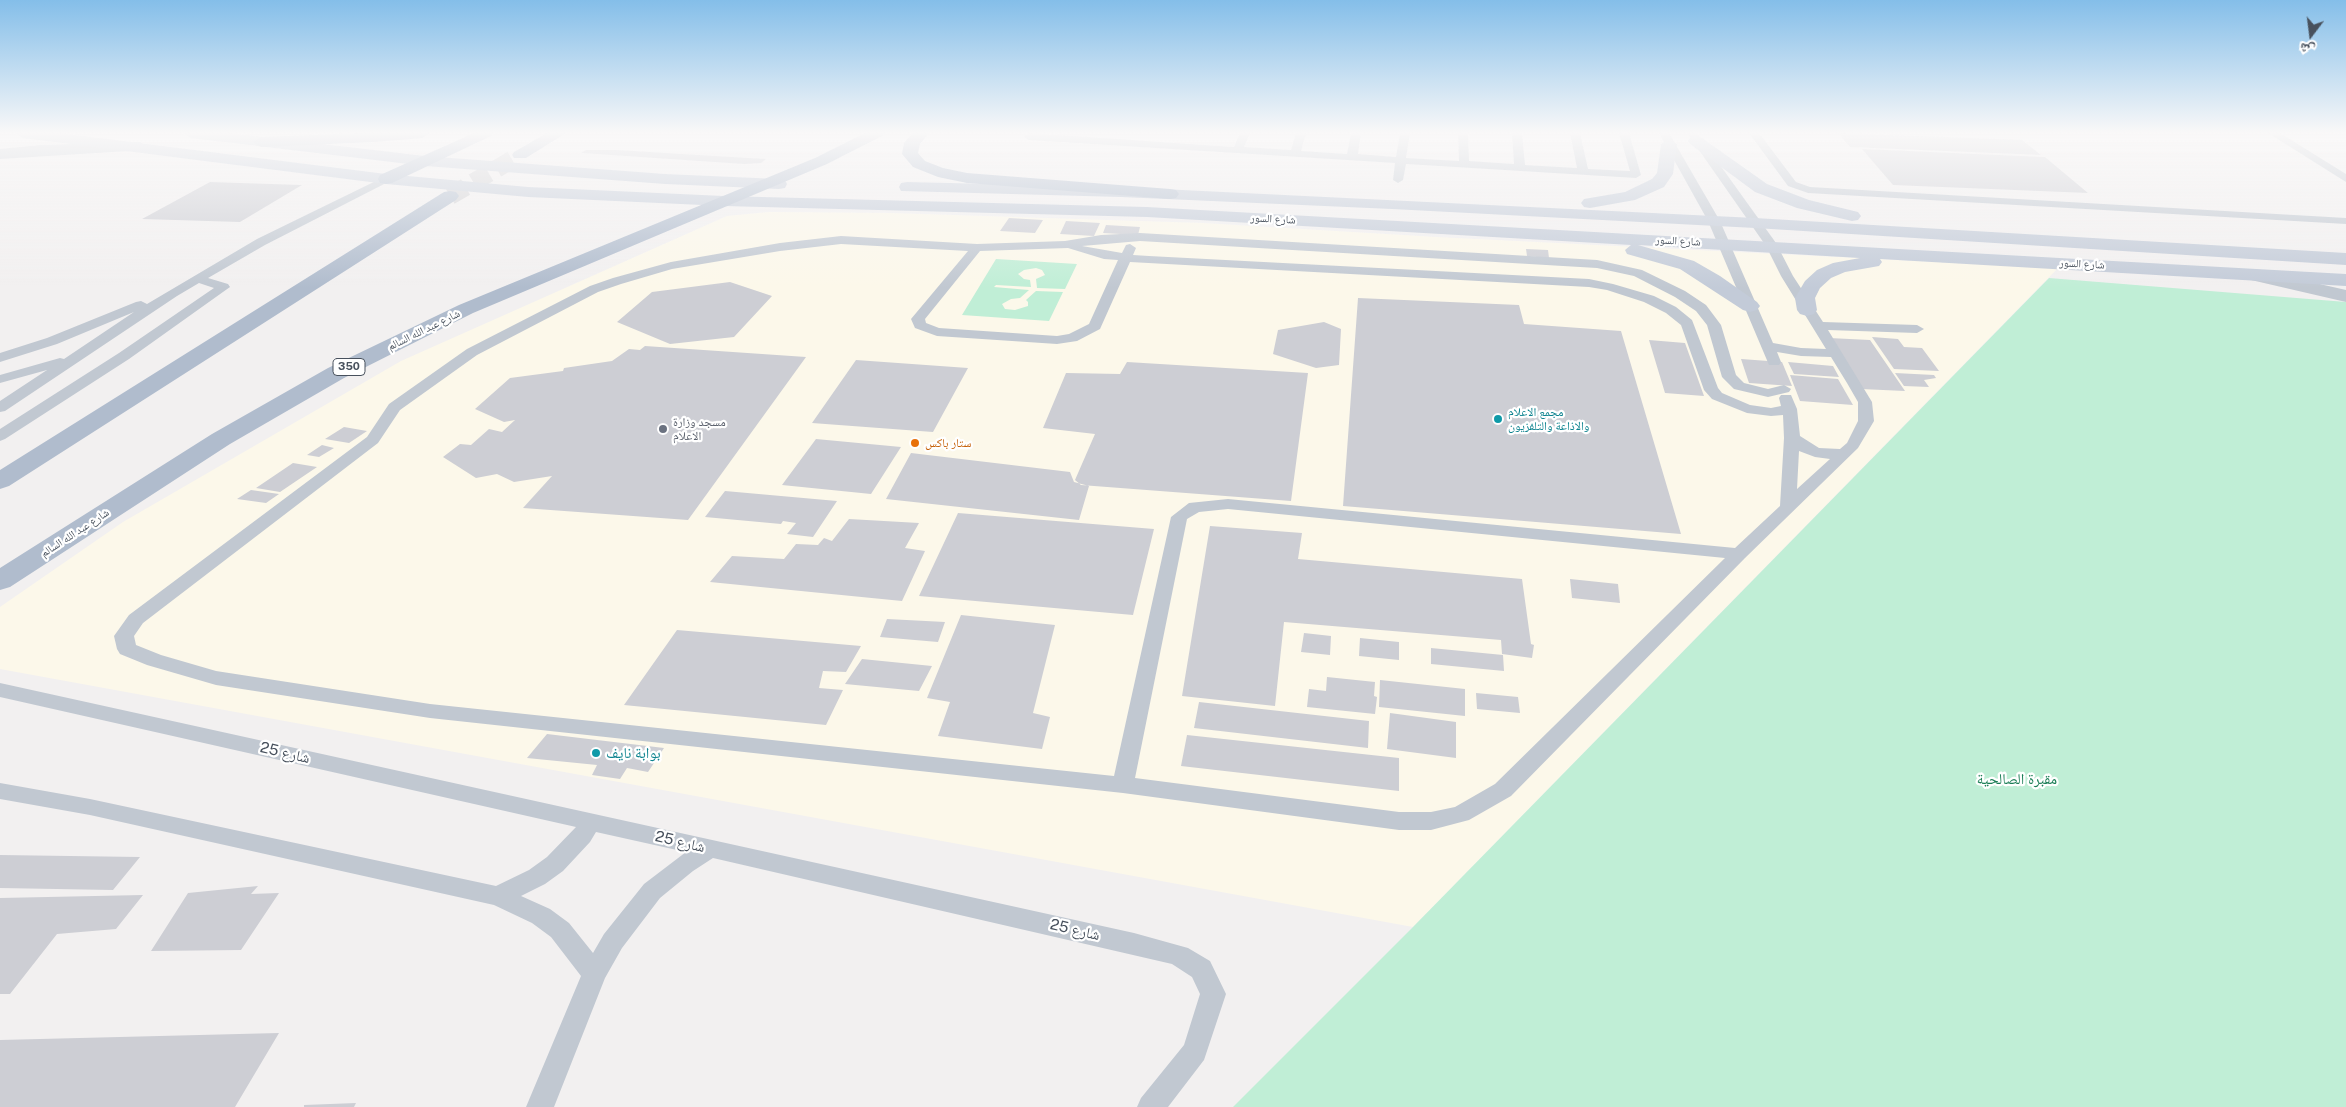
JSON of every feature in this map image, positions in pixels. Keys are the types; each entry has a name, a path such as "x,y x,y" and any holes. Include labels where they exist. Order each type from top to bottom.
{"main road":[{"name":"شارع السور","path":"448,185 528,192 724,201 1147,212 1724,243 2346,280"},
{"name":"شارع عبد الله السالم","path":"0,582 221,439 336,373 466,309 766,185"},
{"path":"797,185 812,185"},
{"path":"1056,185 1170,194"},
{"path":"1467,208 1599,203 1629,196 1652,185"},
{"path":"1759,185 1780,196 1849,216 1969,236"},
{"name":"شارع السور","path":"889,187 1170,194 1467,208 1755,223 2346,259"},
{"path":"0,481 450,196"},
{"path":"1547,234 1670,259 1713,280 1750,306"},
{"path":"1813,318 1806,298 1812,284 1824,274 1840,267 1885,260 1959,257"}],"street":[{"path":"2239,273 2285,281 2346,296"}],"lane":[{"path":"0,358 52,341 172,293 260,242 375,185"},
{"path":"1693,185 1714,221 1774,362"},
{"path":"1728,185 1772,246 1813,318 1865,402 1866,421 1860,434 1845,453 1739,554 1504,790 1460,814 1431,821 1399,821 1123,785 811,750 430,711 216,678 127,650 124,636 136,619 373,440 394,407 472,352 594,289 671,266 814,242 848,241 977,248 1066,245 1101,239 1140,237 1548,260 1615,267 1660,283 1701,308 1714,325 1732,382 1757,392 1768,393 1783,387 1790,409 1792,438 1788,506"},
{"path":"1794,185 1808,190 2346,221"},
{"path":"977,248 918,319 920,325 936,332 1057,340 1072,338 1095,326 1130,248 1140,237"},
{"path":"1066,245 1127,258 1589,284 1617,289 1657,303 1671,310 1687,323 1711,390 1717,396 1735,406 1753,410 1771,412 1790,409"},
{"path":"0,436 124,356 224,287 199,279"},
{"path":"0,408 172,293"},
{"path":"1813,318 1917,329"},
{"path":"1768,346 1801,352 1836,353"},
{"path":"0,379 41,368 86,352"},
{"path":"0,394 38,384"},
{"path":"1792,438 1805,448 1815,452 1845,453"},
{"path":"1123,785 1179,517 1195,507 1228,504 1739,554"},
{"name":"شارع 25","path":"0,690 1134,943 1178,955 1201,969 1213,994 1195,1051 1151,1107"},
{"path":"0,791 90,807 498,896 541,916 560,930 594,974"},
{"path":"498,896 537,877 555,864 582,836 590,822"},
{"path":"540,1107 594,974 612,941 652,891 685,864 710,849"}],"shaded area":[{"path":"769,212 890,213 1202,223 1436,237 2058,268 1413,927 0,669 0,607 123,522 401,361 727,216"}],"green space":[{"path":"996,259 1077,264 1065,289 1037,288 1036,279 1045,275 1042,270 1036,268 1024,270 1018,274 1024,279 1030,280 1031,287 996,285 994,287 1029,290 1020,298 1011,299 1002,304 1005,309 1015,310 1028,306 1026,300 1036,291 1063,292 1049,321 962,315"},
{"name":"مقبرة الصالحية","path":"2049,278 2346,302 2346,1107 1233,1107 1413,927"}],"building":[{"path":"205,185 302,185 240,222 142,219"},
{"path":"1893,185 2078,185 2088,193"},
{"path":"1009,218 1043,220 1035,233 1000,231"},
{"path":"1066,221 1100,223 1094,236 1060,234"},
{"path":"1106,225 1140,227 1138,235 1103,233"},
{"path":"1526,249 1548,250 1549,258 1527,256"},
{"path":"730,282 772,296 734,337 670,344 617,322 652,292"},
{"name":"مجمع الاعلام والاذاعة والتلفزيون","path":"1358,298 1519,305 1524,324 1621,331 1681,534 1343,506"},
{"path":"1324,322 1341,329 1339,365 1316,368 1273,354 1278,330"},
{"path":"1872,337 1898,339 1904,347 1922,348 1939,371 1894,369"},
{"path":"1829,338 1870,340 1905,391 1861,389"},
{"path":"1649,340 1685,343 1704,396 1665,393"},
{"name":"مسجد وزارة الاعلام","path":"645,346 806,357 688,520 523,508 552,476 514,482 497,474 476,478 443,457 460,444 471,445 489,429 502,432 515,420 504,422 475,409 510,378 563,371 564,368 612,361 629,349 640,350"},
{"path":"1741,359 1782,362 1792,386 1749,383"},
{"path":"856,360 968,368 933,432 812,423"},
{"path":"1127,362 1308,373 1291,501 1081,485 1075,480 1095,434 1043,428 1066,373 1120,374"},
{"path":"1788,362 1833,366 1839,377 1794,374"},
{"path":"1895,373 1934,375 1936,378 1924,380 1929,387 1904,386"},
{"path":"1790,375 1838,379 1853,405 1800,401"},
{"path":"344,427 367,431 349,443 325,439"},
{"path":"816,439 901,447 871,494 782,485"},
{"path":"322,445 334,448 319,457 307,455"},
{"path":"911,453 1070,472 1074,482 1089,486 1079,520 886,499"},
{"path":"293,463 317,467 280,492 256,488"},
{"path":"251,490 279,494 266,503 237,499"},
{"path":"725,491 837,501 813,537 787,534 796,523 783,521 781,524 705,517"},
{"path":"958,513 1154,529 1133,615 919,596"},
{"path":"849,519 919,523 905,548 925,551 902,601 710,582 732,556 784,559 796,544 818,545 824,538 832,541"},
{"path":"1210,526 1302,533 1298,559 1522,579 1531,644 1534,645 1532,658 1502,654 1501,640 1284,622 1275,706 1182,696"},
{"path":"1570,579 1618,584 1620,603 1572,598"},
{"path":"961,615 1055,625 1033,713 1050,717 1042,749 938,736 950,702 927,698"},
{"path":"887,619 945,622 938,642 880,637"},
{"path":"677,630 861,646 846,672 823,671 819,688 843,690 826,725 624,705"},
{"path":"1304,633 1331,636 1330,655 1301,652"},
{"path":"1360,638 1399,642 1399,660 1359,656"},
{"path":"1431,648 1503,655 1504,671 1431,664"},
{"path":"862,659 932,666 919,691 845,684"},
{"path":"1327,677 1375,682 1374,696 1377,697 1375,714 1307,707 1309,689 1326,691"},
{"path":"1380,680 1465,689 1465,716 1379,707"},
{"path":"1476,693 1518,697 1520,713 1477,709"},
{"path":"1199,702 1369,721 1368,748 1194,728"},
{"path":"1390,713 1456,722 1456,758 1387,749"},
{"name":"بوابة نايف","path":"547,734 664,748 648,772 627,768 620,779 592,775 597,765 527,758"},
{"path":"1187,735 1399,758 1399,791 1181,766"},
{"path":"0,855 140,857 113,890 0,888"},
{"path":"258,886 251,894 279,893 241,950 151,951 188,893"},
{"path":"143,895 116,929 57,934 10,994 0,994 0,898"},
{"path":"279,1033 235,1107 0,1107 0,1040"},
{"path":"356,1103 354,1107 304,1107 304,1105"}],"tunnel":[{"path":"450,196 469,185"}],"place":[{"name":"مجمع الاعلام والاذاعة والتلفزيون","path":"1498,419"},
{"name":"مسجد وزارة الاعلام","path":"663,429"},
{"name":"ستار باكس","path":"915,443"},
{"name":"بوابة نايف","path":"596,753"}]}
